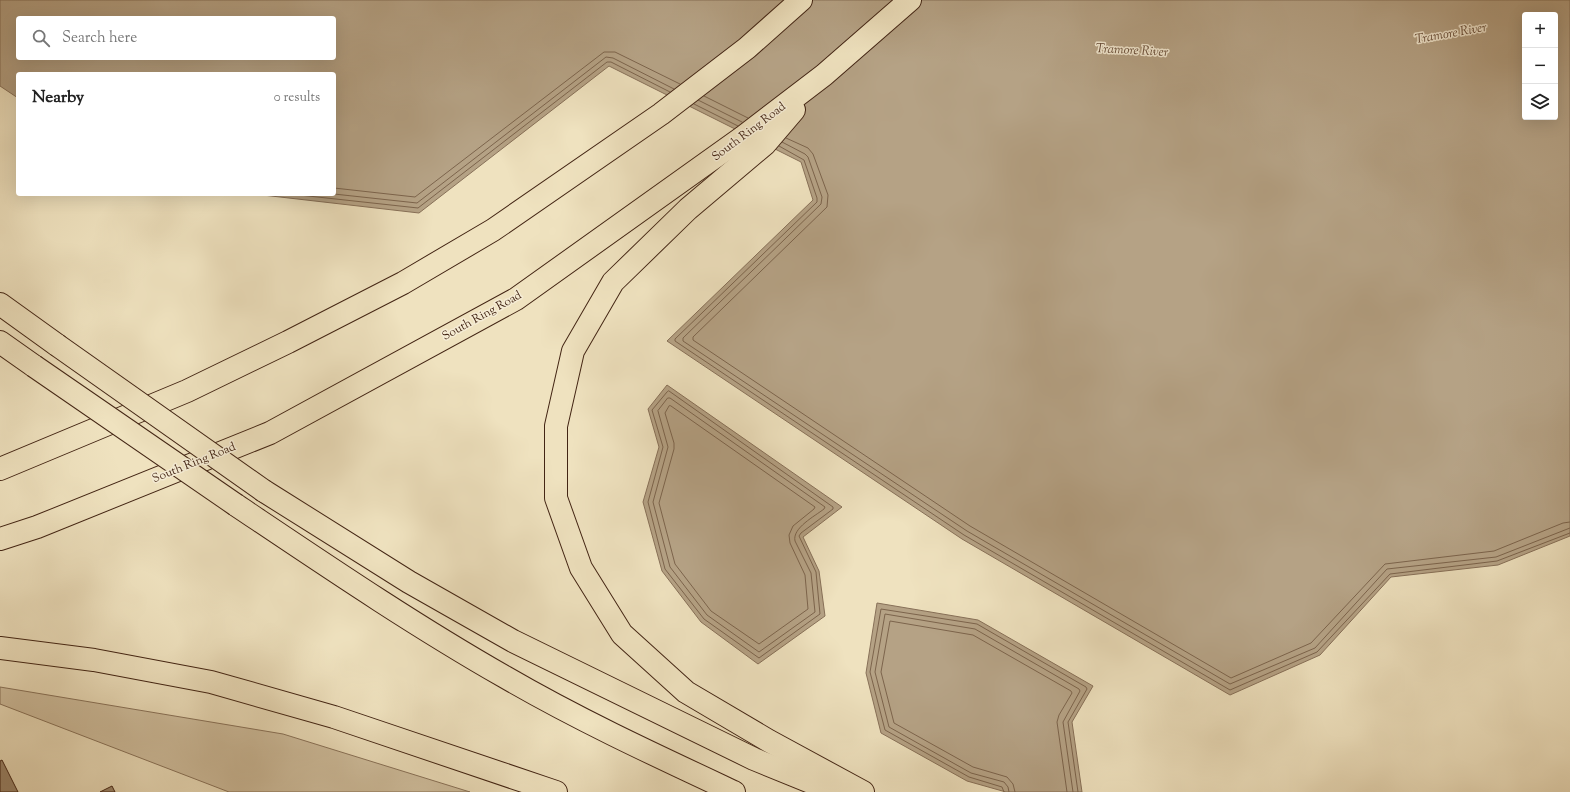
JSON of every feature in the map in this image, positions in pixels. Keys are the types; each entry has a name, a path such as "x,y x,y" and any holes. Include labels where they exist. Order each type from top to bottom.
{"highway":[{"path":"0,469 187,391 288,342 403,283 493,230 661,114 747,48 801,0"},
{"name":"South Ring Road","path":"0,539 37,527 270,433 516,299 743,138 824,75 910,0"},
{"path":"824,75 765,144 688,209 613,282 573,351 556,426 556,498 582,568 622,634 686,692 769,741 863,792"},
{"path":"0,304 264,491 409,582 513,641 754,759 835,792"},
{"path":"0,342 236,505 411,621 506,678 635,746 734,792"},
{"path":"0,648 94,660 211,682 334,717 556,792"}],"shaded area":[{"path":"0,687 283,734 470,792 229,792 0,704"}],"water":[{"name":"Tramore River","path":"0,0 1570,0 1570,536 1498,565 1391,577 1320,655 1230,695 962,539 667,341 813,200 801,162 609,66 419,213 271,196 336,196 336,72 16,72 16,97 0,86"},
{"path":"667,385 842,507 803,537 819,571 825,616 758,664 701,622 662,571 643,502 659,447 648,409"},
{"path":"877,603 978,620 1093,686 1072,722 1082,792 1006,792 967,781 881,733 866,673"}],"building":[{"path":"2,760 18,792 0,792 0,761"},
{"path":"112,786 115,792 100,792"}]}
